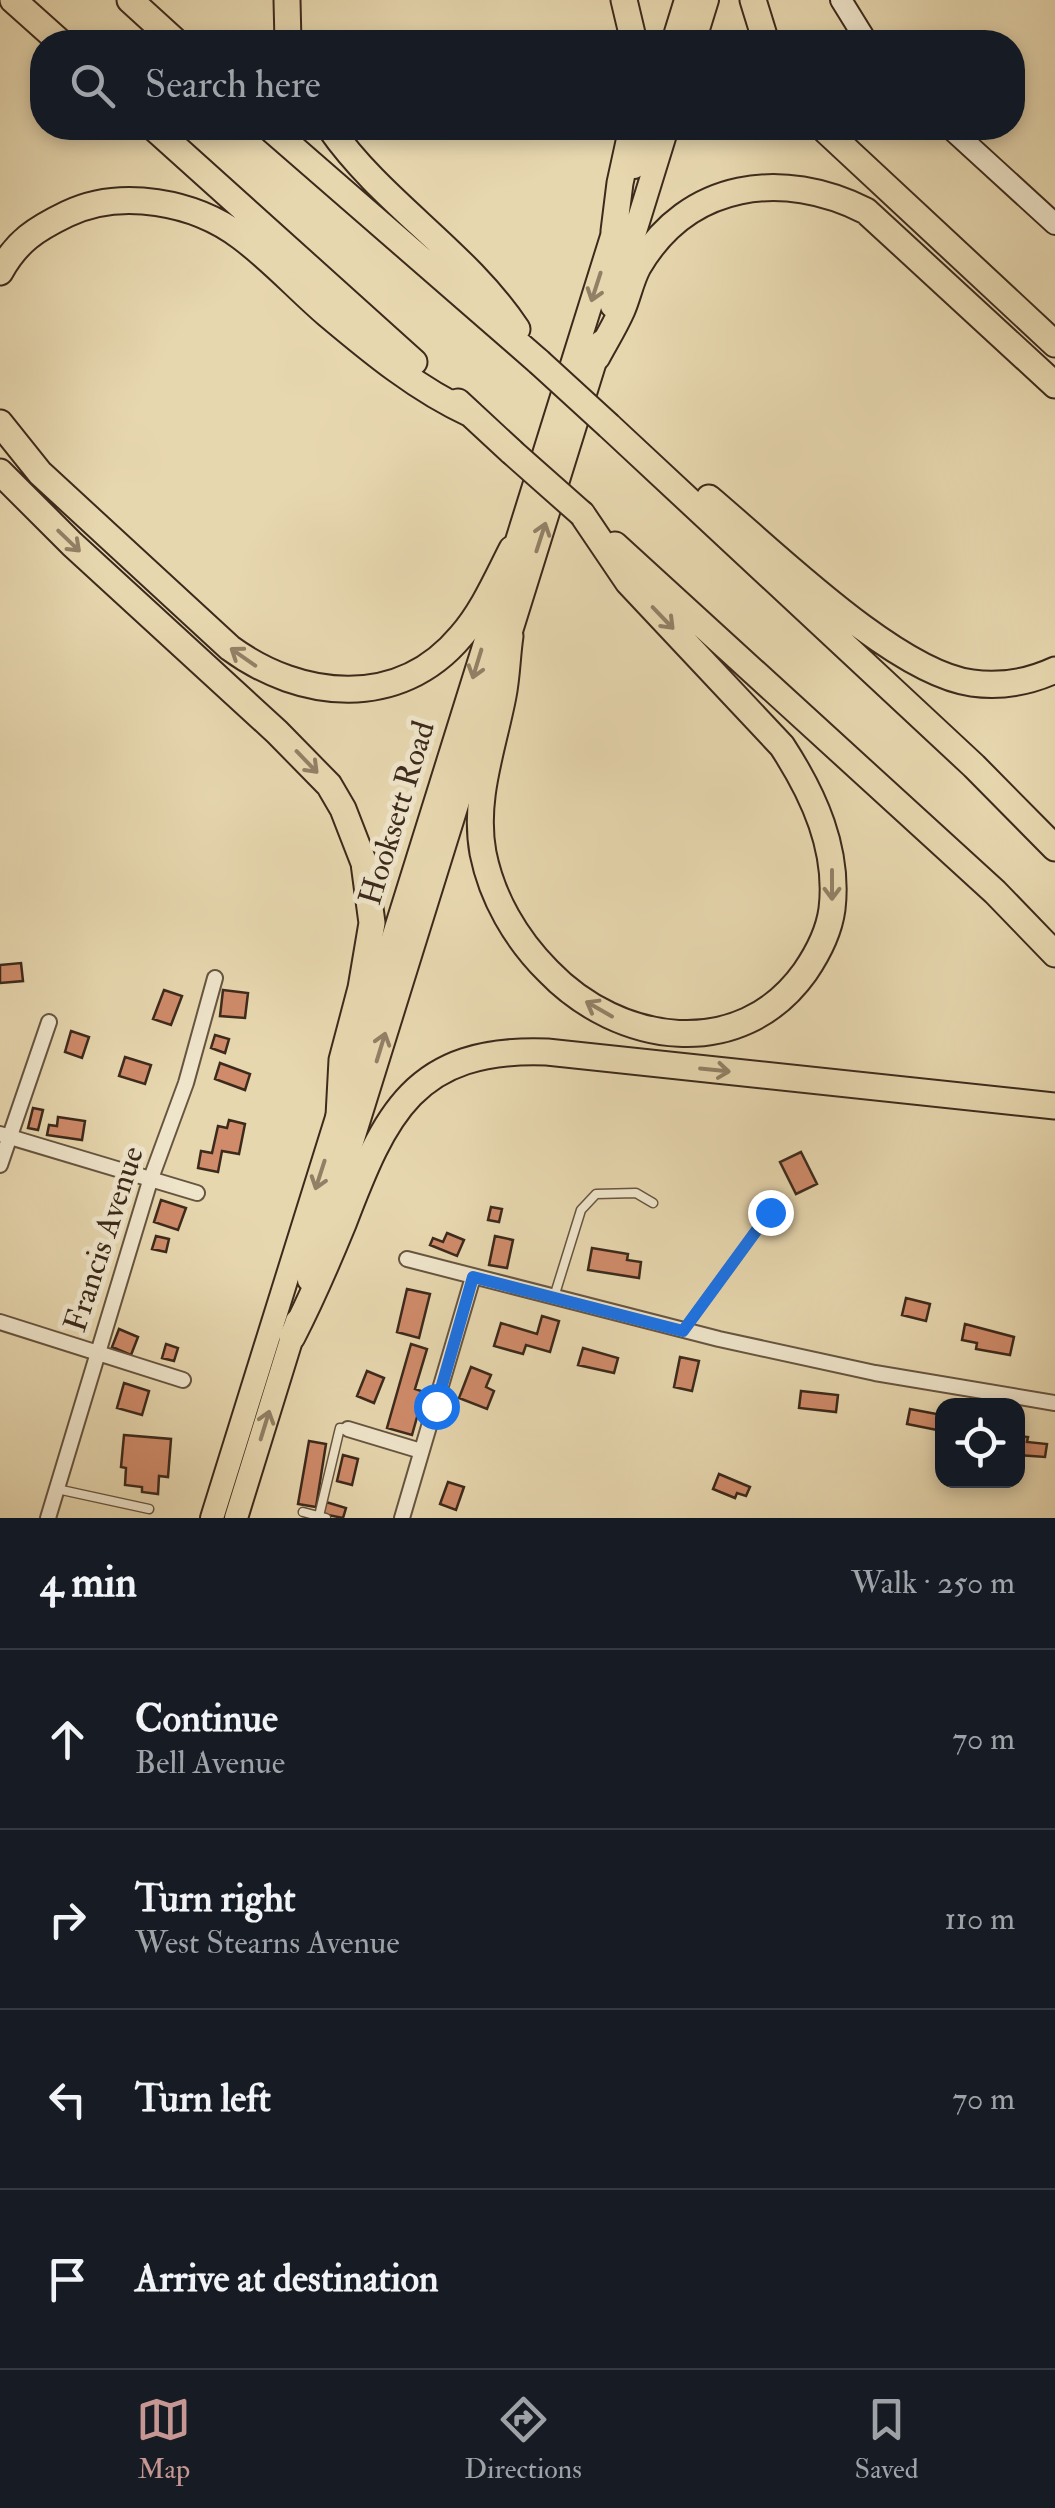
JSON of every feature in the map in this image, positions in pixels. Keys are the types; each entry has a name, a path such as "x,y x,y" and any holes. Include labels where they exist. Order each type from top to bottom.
{"highway":[{"path":"13,0 47,30"},
{"path":"130,0 163,30"},
{"path":"286,30 287,0"},
{"path":"624,0 631,30"},
{"path":"753,0 762,30"},
{"path":"167,140 995,892 1055,954"},
{"path":"284,140 609,426 960,753 1055,848"},
{"path":"340,140 489,292 539,362"},
{"path":"614,232 629,140"},
{"path":"836,140 1055,344"},
{"path":"597,357 620,314 637,269 667,230 710,202 736,192 785,186 834,195 866,210 1055,384"},
{"path":"0,272 31,231 80,208 137,200 183,208 239,235 327,314 404,374 434,397 471,414"},
{"path":"0,423 40,473 230,648 254,666 299,685 350,690 402,678 424,668 462,635 512,549"},
{"path":"609,426 700,491 860,626 920,666 969,683 1005,685 1055,670"},
{"path":"0,472 301,756 343,808 364,864 372,923 365,969 342,1060 339,1116"},
{"path":"510,636 504,694 482,790 482,849 505,914 534,956 571,992 598,1009 621,1021 665,1034 688,1035 740,1024 783,999 815,958 832,912 831,858 814,803 782,746 628,582 582,514"},
{"path":"292,1337 320,1281 372,1147 388,1120 433,1078 473,1059 514,1051 547,1052 1055,1106"}],"main road":[{"path":"676,30 686,0"},
{"path":"698,30 708,0"},
{"name":"Hooksett Road","path":"212,1518 642,140"},
{"name":"Hooksett Road","path":"236,1518 663,140"}],"street":[{"path":"842,0 860,30"},
{"path":"963,140 1055,224"},
{"name":"Francis Avenue","path":"48,1518 150,1181 186,1083 215,978"},
{"path":"0,1165 4,1135 50,1022"},
{"path":"4,1135 198,1194"},
{"path":"408,1259 683,1331 875,1373 1055,1403"},
{"path":"402,1518 473,1277"},
{"path":"0,1322 183,1380"},
{"path":"348,1429 421,1451"}],"lane":[{"path":"554,1298 581,1210 596,1194 636,1193 653,1203"},
{"path":"683,1331 770,1212"},
{"path":"302,1512 323,1517 338,1432 340,1428 348,1429"},
{"path":"57,1490 149,1510"}],"building":[{"path":"21,963 23,981 0,983 0,965"},
{"path":"164,990 182,996 171,1025 153,1019"},
{"path":"223,990 248,993 245,1018 220,1016"},
{"path":"71,1031 89,1037 82,1058 65,1052"},
{"path":"215,1035 229,1039 225,1053 211,1048"},
{"path":"125,1057 151,1065 145,1084 119,1076"},
{"path":"220,1063 250,1074 245,1090 215,1079"},
{"path":"33,1108 43,1110 38,1130 28,1128"},
{"path":"58,1117 85,1121 82,1140 47,1135 49,1125 57,1126"},
{"path":"229,1120 245,1124 239,1154 222,1151 218,1172 198,1168 201,1151 212,1153 218,1126 227,1128"},
{"path":"801,1152 817,1184 796,1194 780,1162"},
{"path":"161,1200 186,1208 178,1230 154,1222"},
{"path":"491,1207 502,1209 499,1222 488,1220"},
{"path":"447,1233 464,1240 457,1256 430,1245 433,1238 443,1242"},
{"path":"156,1236 169,1239 166,1252 152,1249"},
{"path":"495,1236 513,1240 507,1268 489,1265"},
{"path":"592,1248 628,1254 627,1260 641,1262 639,1278 588,1270"},
{"path":"407,1289 430,1294 419,1338 397,1332"},
{"path":"906,1298 930,1304 926,1321 902,1315"},
{"path":"542,1316 559,1321 550,1352 526,1345 523,1354 494,1346 501,1323 537,1334"},
{"path":"965,1324 1014,1337 1010,1355 976,1349 977,1343 962,1340"},
{"path":"119,1329 138,1337 131,1355 112,1347"},
{"path":"166,1344 178,1348 174,1361 162,1358"},
{"path":"411,1344 427,1349 415,1389 424,1392 412,1435 387,1428"},
{"path":"583,1348 618,1358 614,1373 578,1365"},
{"path":"680,1357 699,1361 692,1391 674,1387"},
{"path":"471,1367 491,1375 486,1387 494,1391 487,1409 459,1398"},
{"path":"367,1371 384,1378 374,1403 357,1396"},
{"path":"124,1383 149,1391 142,1415 117,1408"},
{"path":"801,1391 838,1395 836,1412 799,1408"},
{"path":"910,1409 935,1414 935,1430 907,1424"},
{"path":"124,1435 171,1439 168,1477 159,1476 158,1494 125,1485 126,1468 121,1467"},
{"path":"1025,1437 1027,1442 1047,1444 1045,1457 1025,1456"},
{"path":"309,1441 326,1444 316,1507 298,1504"},
{"path":"343,1455 358,1459 352,1485 337,1481"},
{"path":"719,1474 750,1487 746,1496 737,1493 735,1498 713,1489"},
{"path":"448,1482 464,1487 456,1510 440,1504"},
{"path":"326,1502 346,1508 343,1518 323,1514"}],"route":[{"path":"436,1406 473,1277 683,1331 770,1212"}]}
